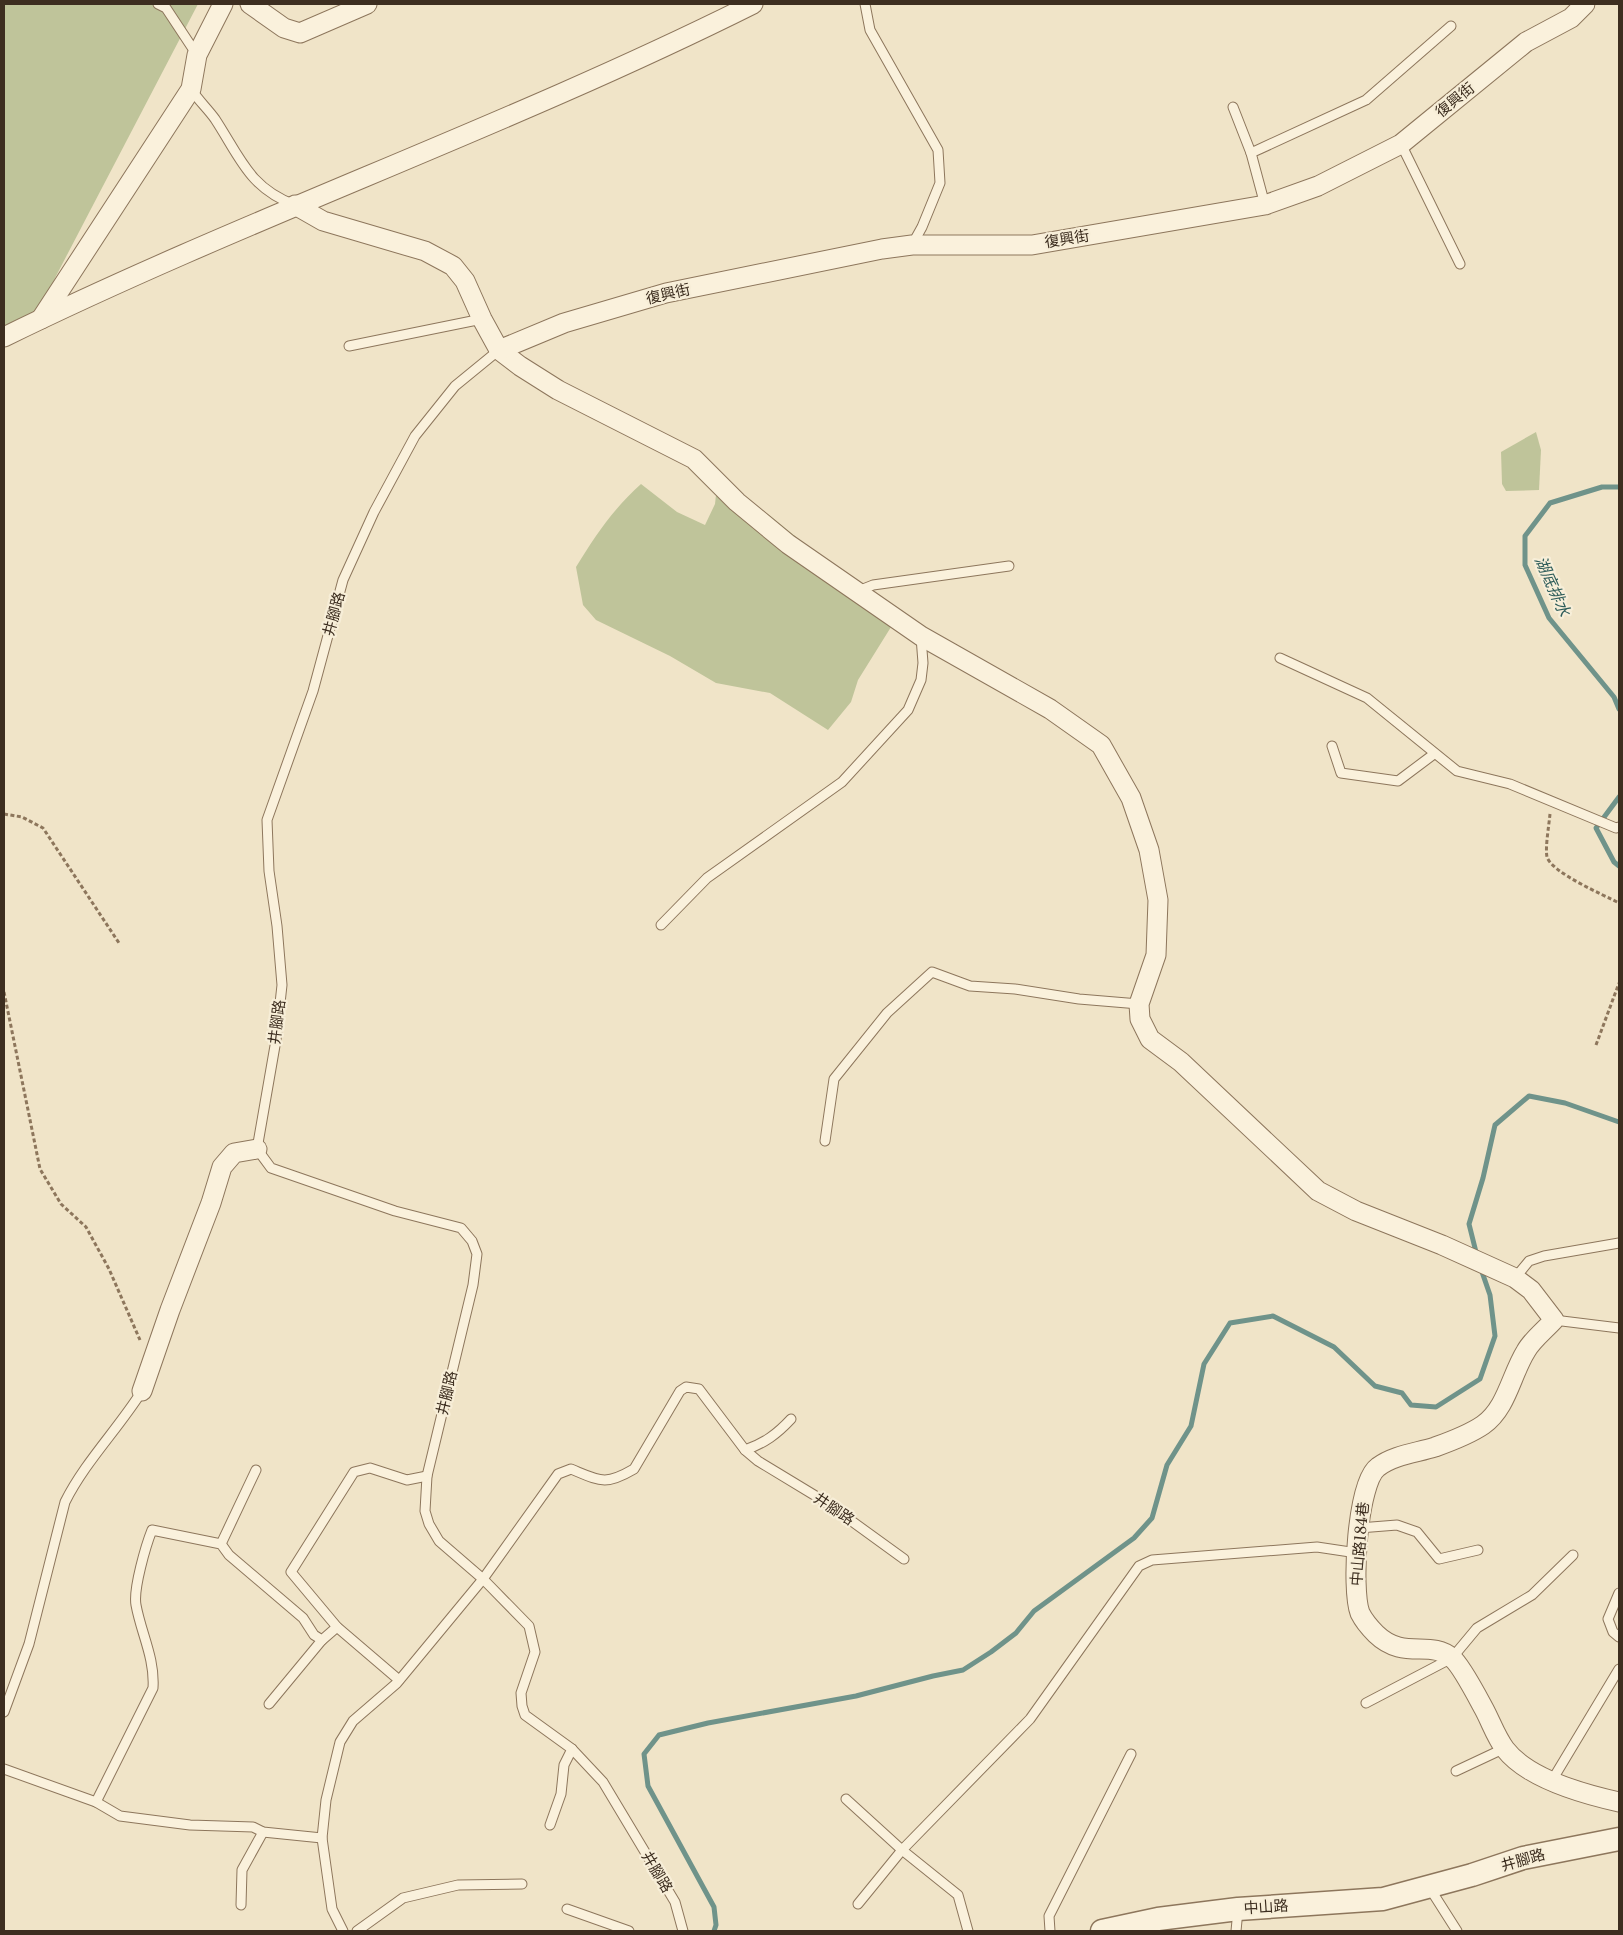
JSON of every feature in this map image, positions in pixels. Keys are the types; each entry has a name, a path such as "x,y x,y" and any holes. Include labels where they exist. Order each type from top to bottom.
{"street":[{"path":"41,319 191,89 197,55 223,4"},
{"path":"250,4 284,28 300,33 367,4"},
{"path":"4,337 295,205 526,109 754,4"},
{"name":"復興街","path":"500,350 564,323 666,293 882,249 912,245 1032,245 1265,205 1318,186 1401,144 1526,42 1571,18 1585,4"},
{"path":"295,205 323,221 425,251 454,266 465,281 482,319 500,350 558,390 694,459 737,502 788,544 921,636 1050,708 1101,745 1131,798 1148,850 1158,900 1156,955 1139,1004 1140,1019 1150,1039 1181,1062 1318,1191 1356,1211 1442,1245 1515,1278 1531,1290 1554,1320"},
{"path":"142,1392 211,1203 222,1167 234,1153 257,1149"},
{"name":"中山路184巷","path":"1452,1658 1434,1649 1416,1651 1396,1648 1376,1634 1361,1614 1355,1592 1359,1528 1365,1488 1376,1468 1391,1459 1436,1447 1483,1425 1502,1404 1526,1349 1554,1320"},
{"path":"1452,1658 1480,1701 1505,1748 1522,1766 1551,1782 1619,1802"},
{"name":"井腳路","path":"1429,1887 1523,1858 1619,1839"},
{"name":"中山路","path":"1102,1931 1158,1919 1237,1920 1383,1898 1429,1887"}],"lane":[{"path":"158,4 166,8 197,55"},
{"path":"865,4 870,30 938,150 940,184 922,227 912,245"},
{"path":"1251,153 1366,100 1451,26"},
{"path":"191,89 214,117 244,169 275,198 295,205"},
{"path":"1233,106 1251,153 1265,205"},
{"path":"1401,144 1460,264"},
{"path":"348,346 482,319"},
{"name":"井腳路","path":"500,350 455,386 414,436 374,512 343,580 313,691 267,820 269,871 277,926 282,985 276,1040 257,1149 271,1168 395,1211 461,1228 472,1241 476,1254 472,1284 427,1476 425,1511 428,1524 439,1541 483,1579 529,1626 533,1636 535,1652 521,1693 525,1715 572,1750 603,1782 676,1902 683,1931"},
{"path":"857,591 873,585 1009,566"},
{"path":"661,925 707,878 842,782 908,710 921,680 923,663 921,636"},
{"path":"1280,658 1367,698 1457,771 1510,784 1617,828"},
{"path":"1332,746 1341,773 1398,781 1434,754"},
{"path":"825,1141 834,1078 887,1013 932,972 970,986 1015,988 1079,999 1139,1004"},
{"path":"1515,1278 1529,1261 1544,1256 1619,1243"},
{"path":"1554,1320 1619,1328"},
{"name":"井腳路","path":"343,1931 332,1909 322,1838 329,1785 340,1742 353,1721 399,1680 483,1579 558,1474 571,1469 600,1481 622,1476 634,1469 680,1391 686,1387 699,1389 745,1450 758,1461 824,1501 904,1559"},
{"path":"4,1712 29,1644 65,1502 74,1485 122,1422 142,1392"},
{"path":"745,1450 766,1442 778,1433 791,1419"},
{"path":"399,1680 337,1628 291,1572 354,1472 370,1468 407,1480 427,1476"},
{"path":"220,1544 256,1470"},
{"path":"1359,1528 1397,1525 1417,1532 1439,1559 1478,1550"},
{"path":"96,1802 153,1688 154,1670 136,1603 145,1546 152,1530 220,1544 229,1555 303,1618 314,1635 322,1640"},
{"path":"858,1904 902,1850 1030,1719 1139,1566 1152,1560 1317,1547 1357,1553"},
{"path":"1366,1703 1452,1658 1477,1628 1532,1595 1573,1555"},
{"path":"1619,1593 1608,1619 1613,1632 1619,1637"},
{"path":"269,1704 322,1640 337,1628"},
{"path":"1551,1782 1619,1669"},
{"path":"1456,1771 1505,1748"},
{"path":"550,1825 561,1794 564,1765 572,1750"},
{"path":"1050,1931 1049,1916 1131,1754"},
{"path":"4,1769 96,1802 120,1816 190,1825 253,1827 264,1832 322,1838"},
{"path":"846,1799 902,1850 958,1895 968,1931"},
{"path":"241,1905 242,1870 264,1832"},
{"path":"357,1931 403,1898 458,1885 522,1884"},
{"path":"1429,1887 1457,1931"},
{"path":"567,1909 629,1931"}],"path":[{"path":"1551,800 1547,857 1551,864 1566,875 1619,902"},
{"path":"4,814 22,817 43,828 120,943"},
{"path":"1596,1045 1619,983"},
{"path":"4,992 40,1169 61,1204 86,1227 109,1269 129,1319 152,1363"}],"green space":[{"path":"4,4 198,4 56,276 35,321 4,331"},
{"path":"1536,432 1541,450 1539,490 1506,491 1502,484 1501,452"},
{"path":"718,477 773,518 896,619 858,680 851,702 828,730 770,693 716,683 670,656 596,620 583,605 576,567 590,544 631,493 641,484 677,512 705,525 715,504"}],"waterway":[{"name":"湖底排水","path":"1619,487 1602,487 1550,503 1525,536 1525,565 1549,618 1614,697 1619,709"},
{"name":"湖底排水","path":"1619,797 1596,828 1614,862 1619,866"},
{"path":"1477,1256 1469,1224 1483,1178 1495,1125 1529,1096 1565,1103 1619,1122"},
{"path":"714,1931 716,1925 714,1907 648,1786 644,1754 659,1735 708,1723 856,1696 963,1670 991,1652 1016,1633 1034,1611 1134,1538 1152,1518 1167,1465 1191,1426 1204,1364 1230,1323 1273,1316 1334,1347 1375,1386 1402,1393 1411,1405 1436,1407 1480,1379 1495,1336 1490,1295 1481,1269"}]}
